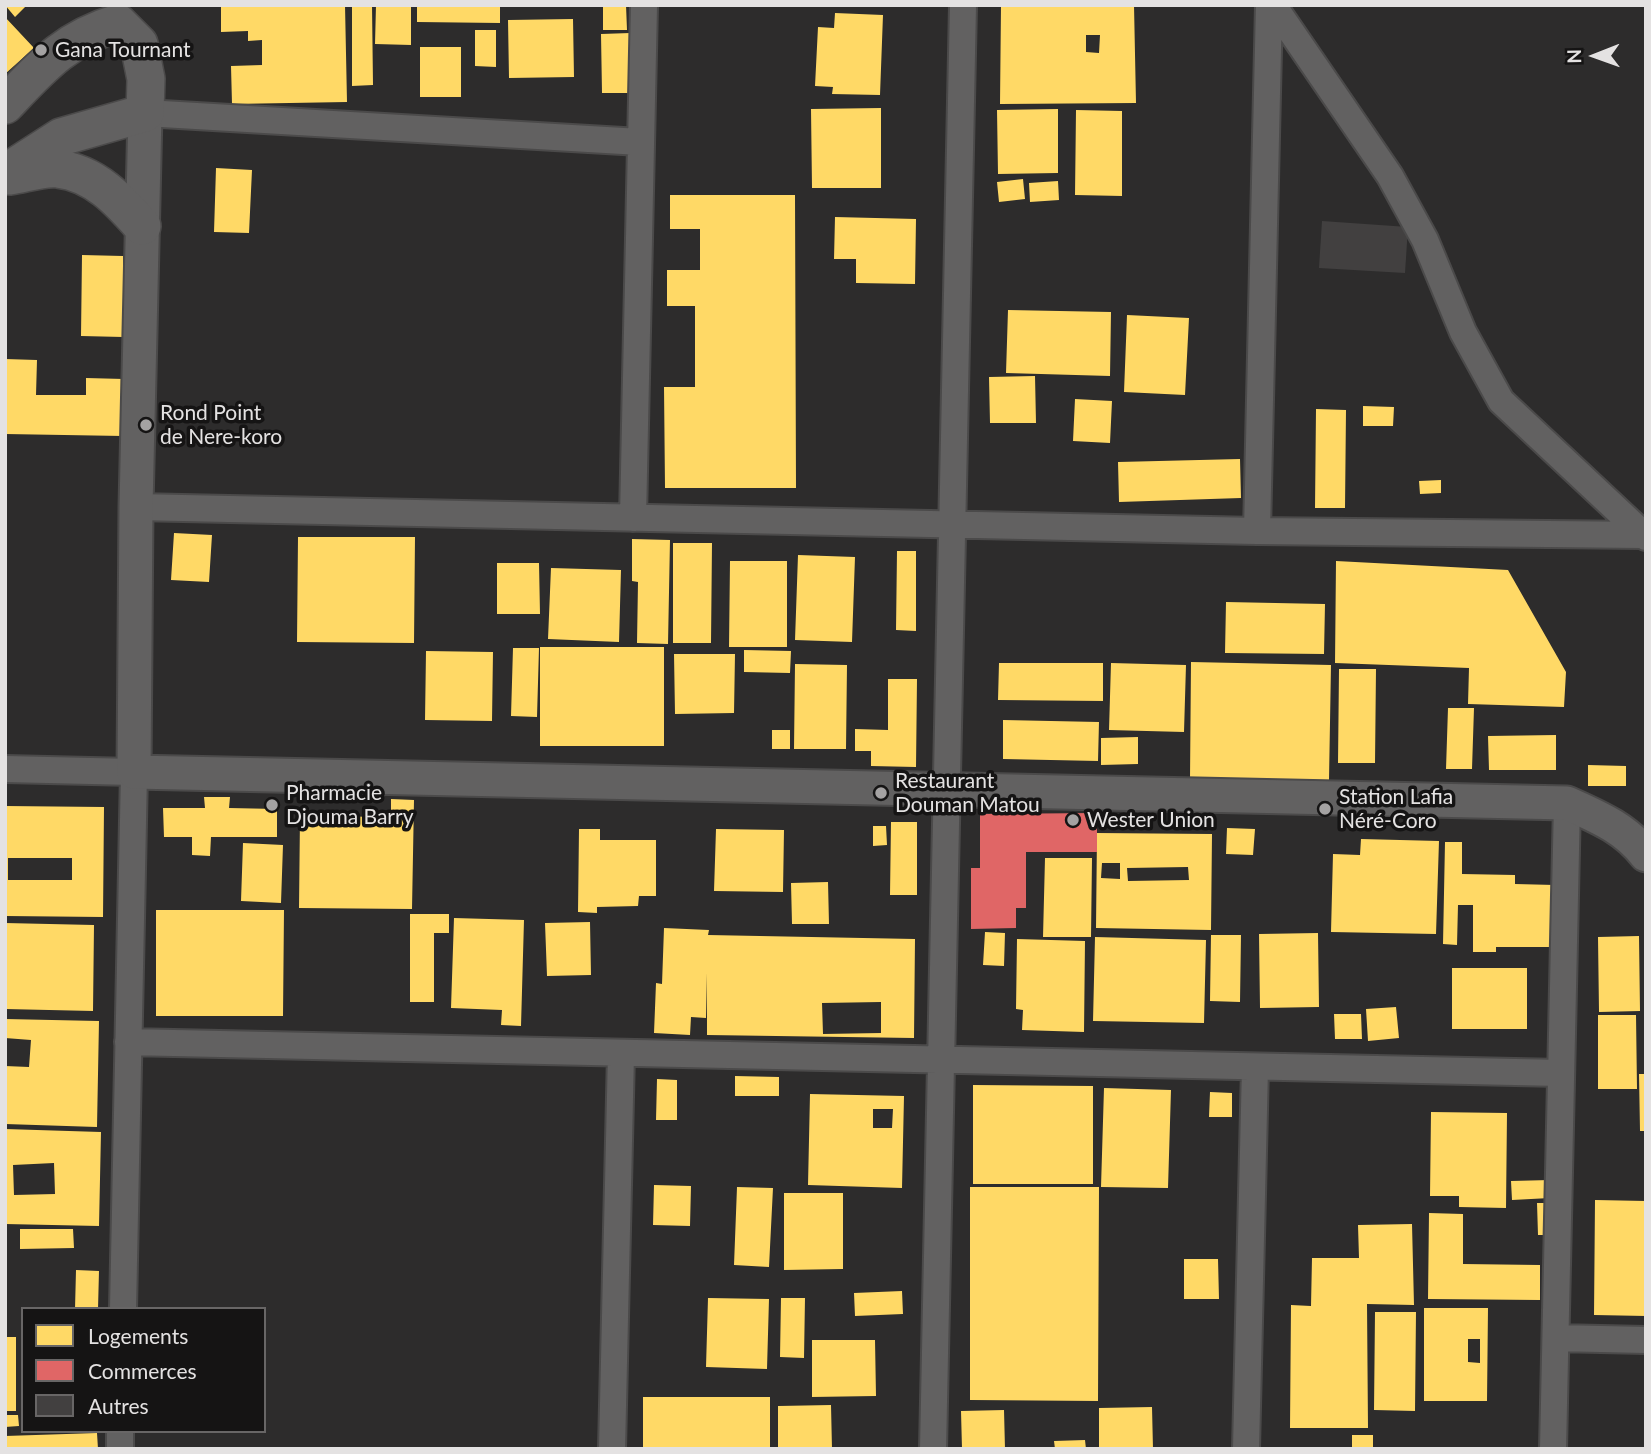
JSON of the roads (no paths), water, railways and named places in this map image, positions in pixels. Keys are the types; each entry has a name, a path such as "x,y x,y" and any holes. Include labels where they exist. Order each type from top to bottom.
{"main road":[{"path":"5,105 52,55 120,14 139,44 146,79 145,113 61,137 5,175"},
{"path":"5,175 58,169 88,178 115,195 142,226"}],"street":[{"path":"633,518 643,5"},
{"path":"933,1449 963,5"},
{"path":"1257,531 1271,5"},
{"path":"1271,5 1390,176 1425,240 1463,331 1501,401 1645,536"},
{"path":"123,1307 134,772 135,507 145,113 640,142"},
{"path":"135,507 1257,531 1645,536"},
{"path":"5,769 1567,803 1611,822 1635,841 1646,855"},
{"path":"1553,1449 1567,803"},
{"path":"128,1042 1562,1073"},
{"path":"612,1449 621,1053"},
{"path":"1247,1449 1255,1067"},
{"path":"1556,1338 1646,1340"}],"place":[{"name":"Gana Tournant","path":"41,50"},
{"name":"Rond Point de Nere-koro","path":"146,425"},
{"name":"Restaurant Douman Matou","path":"881,793"},
{"name":"Pharmacie Djouma Barry","path":"272,805"},
{"name":"Station Lafia Néré-Coro","path":"1325,809"},
{"name":"Wester Union","path":"1073,820"}]}
